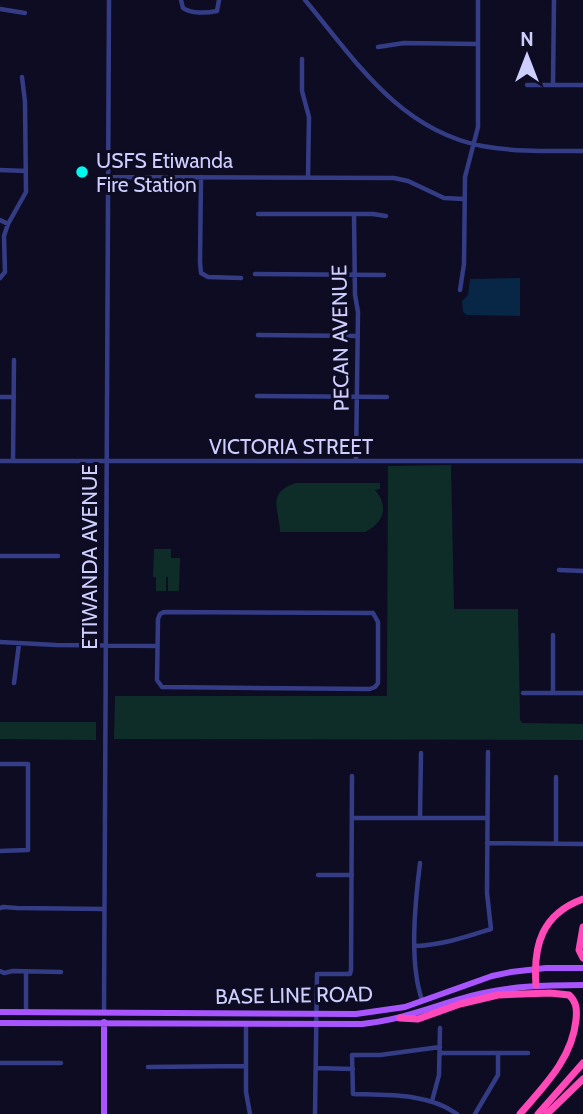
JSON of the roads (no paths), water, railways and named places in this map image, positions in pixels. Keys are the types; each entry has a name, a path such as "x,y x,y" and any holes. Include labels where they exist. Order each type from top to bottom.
{"highway":[{"path":"536,985 535,968 539,942 547,925 561,910 583,899"},
{"path":"583,927 579,950 583,958"},
{"path":"400,1018 418,1019 498,995 569,995 575,1001 576,1010 570,1046 557,1070 520,1114"},
{"path":"538,1114 583,1063"},
{"path":"547,1114 583,1079"}],"main road":[{"name":"BASE LINE ROAD","path":"0,1012 317,1015 374,1013 405,1007 492,976 535,968 583,968"},
{"name":"BASE LINE ROAD","path":"0,1023 362,1024 400,1018 484,993 517,987 583,985"},
{"name":"ETIWANDA AVENUE","path":"104,1013 104,1114"}],"street":[{"name":"ETIWANDA AVENUE","path":"104,1013 109,0"},
{"path":"181,0 187,12 211,12 217,10 219,0"},
{"path":"305,0 392,101 431,127 473,144 522,151 583,151"},
{"path":"460,290 464,264 465,177 478,127 478,0"},
{"path":"553,85 554,0"},
{"path":"0,9 25,13"},
{"path":"378,47 404,43 478,44"},
{"path":"302,59 302,91 309,117 308,177"},
{"path":"1,278 5,272 4,236 26,192 26,102 22,78"},
{"path":"527,85 583,85"},
{"path":"0,170 26,171"},
{"path":"108,177 394,177 444,198 464,199"},
{"path":"201,177 201,273 208,277 241,278"},
{"path":"258,214 386,216"},
{"name":"PECAN AVENUE","path":"354,214 354,275 358,312 356,461"},
{"path":"0,220 8,225"},
{"path":"255,274 384,275"},
{"path":"258,335 358,336"},
{"path":"13,461 14,360"},
{"path":"257,396 387,397"},
{"path":"0,397 14,397"},
{"name":"VICTORIA STREET","path":"0,461 583,461"},
{"path":"0,556 58,556"},
{"path":"559,570 583,571"},
{"path":"164,612 373,613 378,622 378,682 370,689 160,687 157,680 157,646 158,619 164,612"},
{"path":"553,635 553,694"},
{"path":"0,642 157,646"},
{"path":"14,683 19,644"},
{"path":"523,694 583,693"},
{"path":"415,946 439,944 491,929 487,893 488,752"},
{"path":"421,754 421,817"},
{"path":"0,764 28,764 28,850 0,851"},
{"path":"315,1114 317,974 350,974 352,776"},
{"path":"556,778 556,844"},
{"path":"352,818 487,817"},
{"path":"487,843 583,844"},
{"path":"420,863 415,946 417,982 423,1001"},
{"path":"318,875 352,875"},
{"path":"0,908 104,909"},
{"path":"0,971 61,972"},
{"path":"26,971 26,1012"},
{"path":"246,1024 246,1092 250,1114"},
{"path":"432,1101 439,1076 440,1028"},
{"path":"457,1114 432,1101 390,1095 352,1094 352,1055 440,1050 528,1053"},
{"path":"475,1114 498,1075 498,1053"},
{"path":"0,1063 61,1063"},
{"path":"149,1067 246,1066"},
{"path":"316,1068 353,1069"}],"water":[{"path":"520,278 520,316 467,315 463,312 462,301 468,295 470,279"}],"place":[{"name":"USFS Etiwanda Fire Station","path":"82,172"}]}
